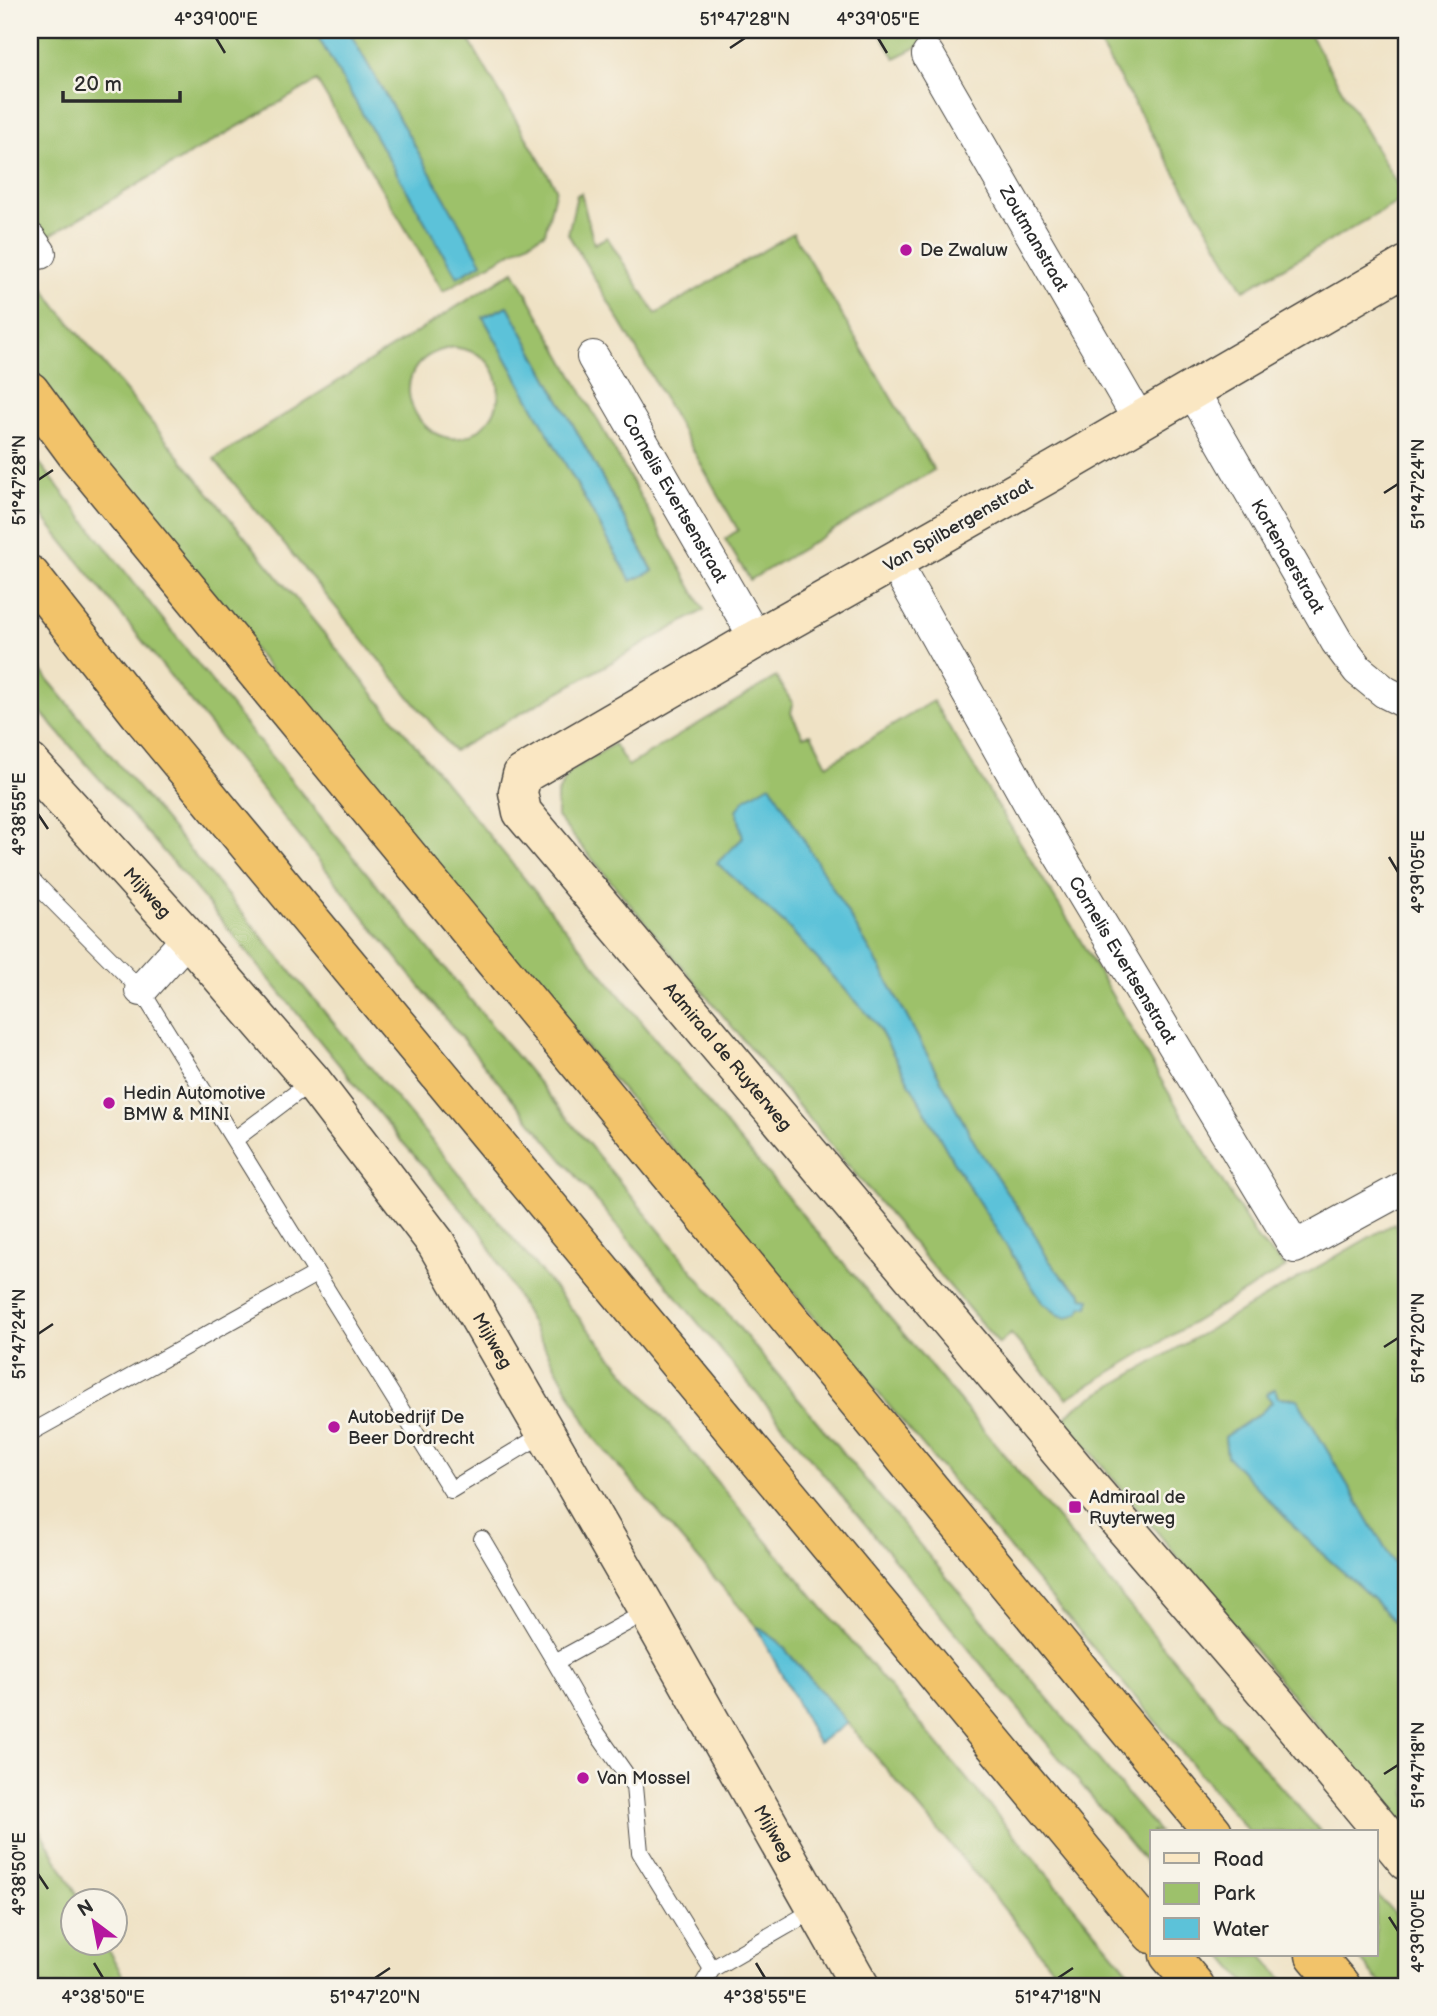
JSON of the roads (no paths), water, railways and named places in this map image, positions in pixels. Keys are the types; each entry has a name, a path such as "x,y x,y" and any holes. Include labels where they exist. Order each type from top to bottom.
{"highway":[{"path":"30,391 87,467 1211,1830"},
{"path":"30,575 139,713 1150,1932"},
{"path":"1170,1956 1195,1986"},
{"path":"1316,1956 1341,1986"}],"street":[{"name":"Zoutmanstraat","path":"928,55 1139,420"},
{"name":"Van Spilbergenstraat","path":"519,792 522,775 1407,265"},
{"name":"Cornelis Evertsenstraat","path":"593,357 756,639"},
{"name":"Kortenaerstraat","path":"1192,390 1337,642 1358,670 1385,692 1407,704"},
{"name":"Cornelis Evertsenstraat","path":"894,561 1041,824 1295,1247 1407,1186"},
{"name":"Mijlweg","path":"30,763 188,938 312,1081 436,1243 860,1986"},
{"name":"Admiraal de Ruyterweg","path":"519,792 522,812 1407,1861"},
{"path":"141,990 188,938"}],"lane":[{"path":"30,878 141,990 451,1490 545,1433"},
{"path":"234,1140 312,1081"},
{"path":"30,1433 316,1274"},
{"path":"482,1539 592,1726 634,1786 640,1852 712,1969"},
{"path":"555,1662 648,1611"},
{"path":"702,1986 712,1969 817,1909"}],"water":[{"path":"314,30 348,30 482,263 457,277"},
{"path":"508,306 653,571 631,581 483,317"},
{"path":"770,784 880,967 978,1149 1031,1228 1048,1259 1063,1278 1081,1292 1083,1298 1090,1299 1088,1307 1083,1306 1079,1313 1067,1318 1042,1302 953,1161 876,1023 787,926 717,863 743,838 737,810 745,799"},
{"path":"1275,1389 1278,1397 1297,1399 1407,1586 1407,1640 1379,1606 1299,1532 1227,1456 1225,1437 1262,1412 1272,1402 1266,1394"},
{"path":"756,1626 778,1641 848,1723 818,1743"}],"place":[{"name":"De Zwaluw","path":"906,250"},
{"name":"Hedin Automotive BMW & MINI","path":"109,1103"},
{"name":"Autobedrijf De Beer Dordrecht","path":"334,1427"},
{"name":"Admiraal de Ruyterweg","path":"1075,1507"},
{"name":"Van Mossel","path":"583,1778"}]}
